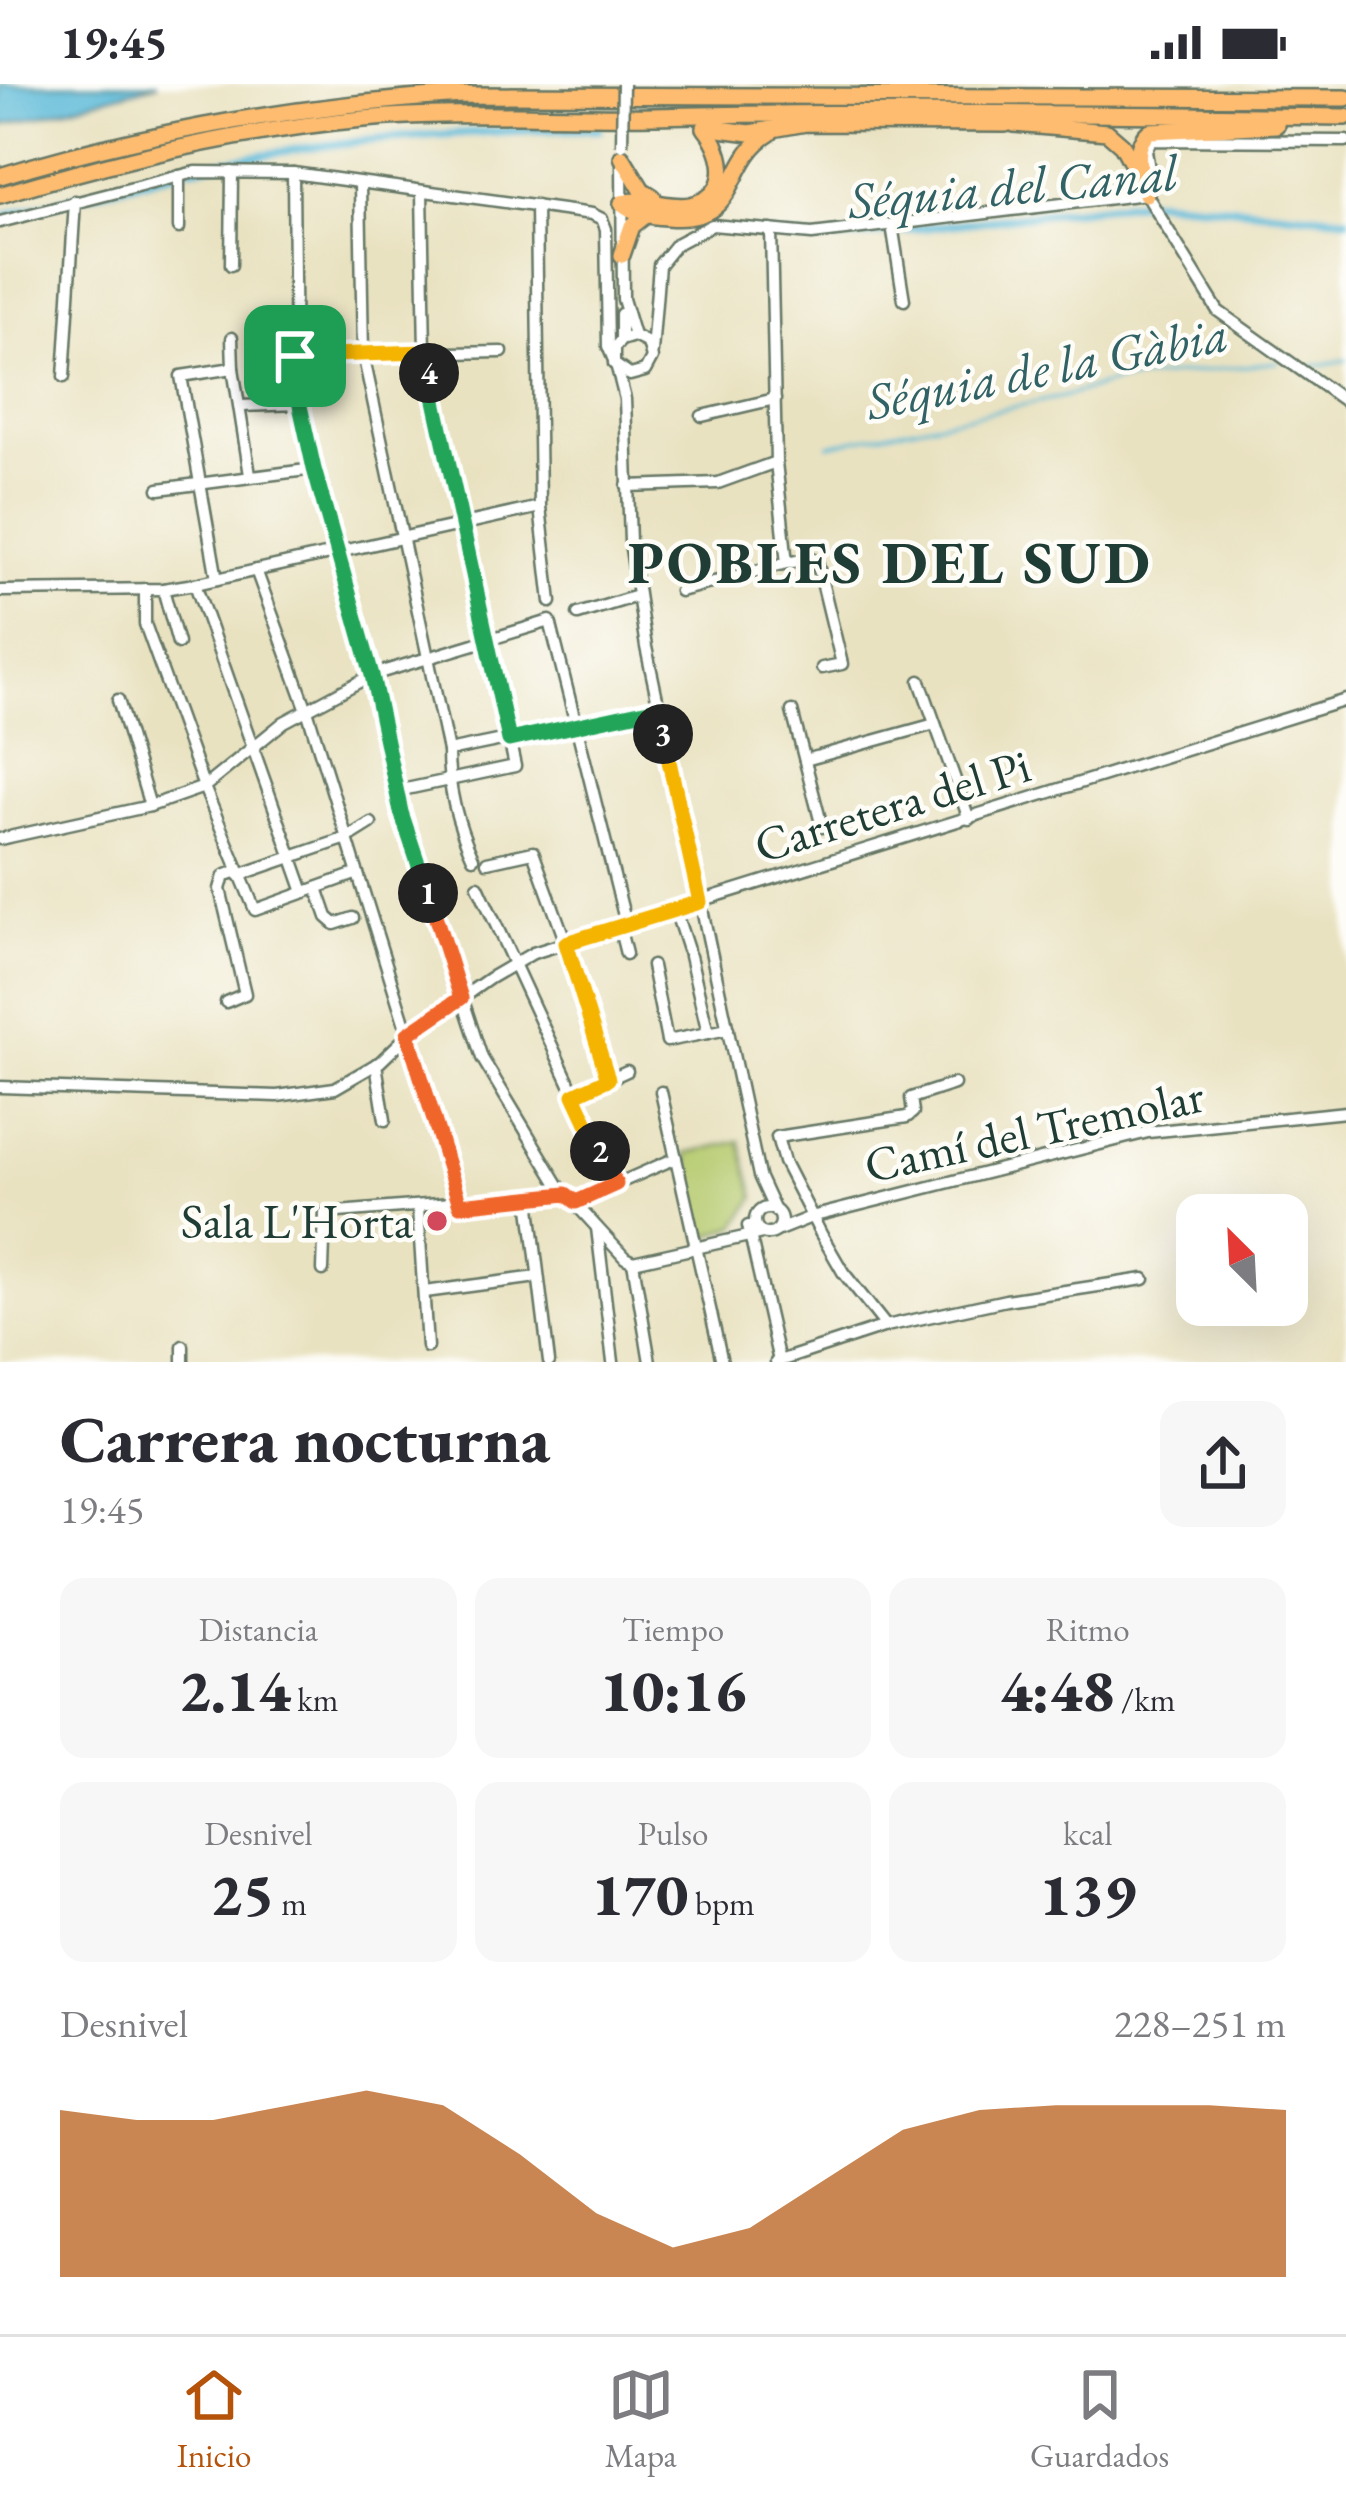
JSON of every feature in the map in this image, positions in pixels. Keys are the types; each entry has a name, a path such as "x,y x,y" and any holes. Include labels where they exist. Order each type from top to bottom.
{"highway":[{"path":"0,176 173,130 364,100 463,95 1346,98"},
{"path":"939,95 1095,111 1346,120"},
{"path":"0,196 178,148 366,118 886,110 1185,115"},
{"path":"650,116 750,133 806,123 1302,124"},
{"path":"1149,200 1138,155 1140,142 1150,131 1346,120"},
{"path":"1014,124 1107,132 1122,145 1149,200"},
{"path":"622,203 639,198 686,206 706,199 719,184 724,166 720,146 704,127"},
{"path":"622,203 646,215 688,219 713,211 729,194 757,141 779,127"},
{"path":"622,151 642,190 660,202"},
{"path":"622,256 632,226 646,215"}],"street":[{"path":"622,84 622,305 628,338"},
{"path":"1346,141 1151,140 1146,152 1152,187 1149,200 1218,310 1346,402"},
{"path":"231,265 232,172"},
{"path":"0,222 178,176 232,172 293,173 602,219 608,346 625,399 637,596 759,1175 781,1223 757,1229"},
{"path":"293,173 300,404 372,675 397,791 482,1058 571,1198 633,1262 650,1362"},
{"path":"178,176 179,227"},
{"path":"360,184 363,354 448,751 448,780 473,858"},
{"path":"397,791 515,766 425,352 422,191"},
{"path":"625,399 649,368 659,265 676,244 719,224 771,235 893,230 1149,200"},
{"path":"64,377 74,201"},
{"path":"536,206 540,507 551,602"},
{"path":"893,230 904,299"},
{"path":"771,235 776,462 787,563"},
{"path":"607,310 612,316 622,305"},
{"path":"607,310 628,338 652,352"},
{"path":"615,363 628,338 656,315"},
{"path":"232,338 232,368 250,475"},
{"path":"295,356 502,352"},
{"path":"615,363 625,374 640,374"},
{"path":"217,579 181,376 232,368"},
{"path":"702,416 775,399"},
{"path":"240,406 300,404"},
{"path":"627,486 718,483 776,462"},
{"path":"159,489 314,469"},
{"path":"0,591 163,589 540,507"},
{"path":"680,592 812,558 817,561 842,664 822,668"},
{"path":"256,570 307,710 460,1205"},
{"path":"195,584 292,856 327,917 335,924 353,917"},
{"path":"145,589 145,624 255,910 358,873"},
{"path":"163,589 178,643"},
{"path":"578,614 637,596"},
{"path":"0,839 150,806 204,787 284,722 372,675 550,621 579,725 626,954"},
{"path":"920,681 969,819"},
{"path":"118,700 150,806"},
{"name":"Carretera del Pi","path":"0,1087 292,1095 335,1088 533,953 1346,700"},
{"path":"448,751 658,708"},
{"path":"792,711 822,827"},
{"path":"805,760 935,724"},
{"path":"226,1003 245,994 220,889 224,876 347,838 371,824"},
{"path":"487,862 533,852 608,1079"},
{"path":"478,886 616,1184"},
{"path":"675,910 708,1033"},
{"path":"652,966 667,1041 728,1029"},
{"path":"376,1064 385,1120"},
{"path":"574,1095 627,1071"},
{"path":"886,1326 843,1272 811,1217 777,1137 908,1117 913,1112 911,1098 954,1084"},
{"path":"661,1092 722,1362"},
{"name":"Camí del Tremolar","path":"633,1262 1148,1132 1346,1112"},
{"path":"323,1270 325,1213 571,1198 676,1158"},
{"path":"759,1175 757,1229 766,1314 777,1362 810,1358 886,1326 1006,1300 1144,1279"},
{"path":"529,1199 549,1362"},
{"path":"418,1208 427,1347"},
{"path":"757,1229 762,1210 777,1213"},
{"name":"Camí del Tremolar","path":"777,1213 811,1217"},
{"path":"597,1224 613,1362"},
{"path":"425,1292 537,1276"},
{"path":"183,1346 183,1362"}],"green space":[{"path":"740,1141 755,1198 736,1226 701,1239 687,1153"}],"water":[{"path":"0,84 158,84 0,126"}],"waterway":[{"path":"0,216 137,180 275,153 414,135 555,127"},
{"path":"193,168 395,138 599,129"},
{"path":"7,215 179,171"},
{"name":"Séquia del Canal","path":"758,234 816,241 1155,200 1346,218"},
{"name":"Séquia de la Gàbia","path":"1313,366 1346,360"},
{"name":"Séquia de la Gàbia","path":"829,445 1115,382 1278,362"}],"place":[{"name":"Sala L'Horta","path":"437,1221"}],"district":[{"name":"POBLES DEL SUD","path":"890,562"}],"route":[{"path":"425,352 509,740 658,708 700,902 566,943 608,1079 574,1095 616,1184 576,1202 566,1194 460,1205 408,1034 461,998 401,812 372,675 314,469 295,383 295,356 425,352"}]}
